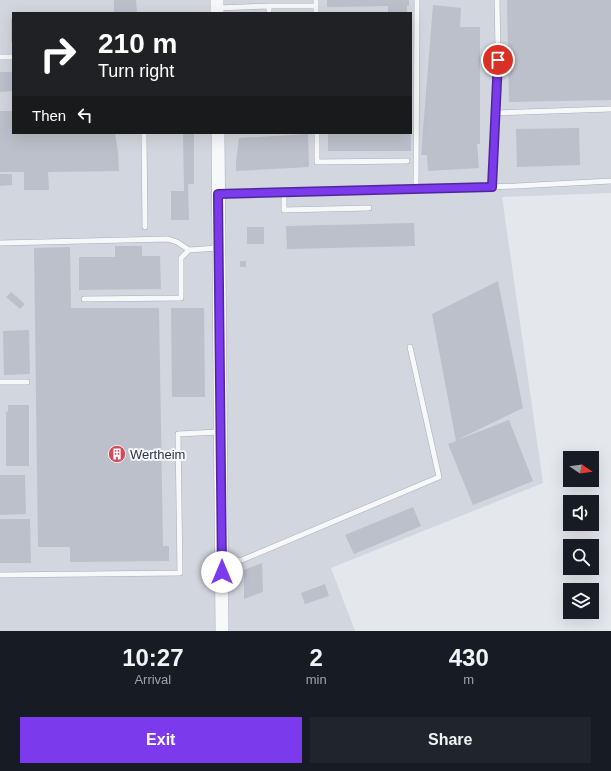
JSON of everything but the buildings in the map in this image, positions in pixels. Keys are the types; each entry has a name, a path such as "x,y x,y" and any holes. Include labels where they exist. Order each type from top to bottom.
{"street":[{"path":"218,134 222,631"}],"lane":[{"path":"316,0 316,12"},
{"path":"416,189 417,0"},
{"path":"492,187 498,47 497,0"},
{"path":"269,6 269,12"},
{"path":"217,7 316,6"},
{"path":"0,57 12,57"},
{"path":"495,113 611,109"},
{"path":"144,134 145,227"},
{"path":"317,134 317,162 407,161"},
{"path":"218,194 492,187 611,181"},
{"path":"284,192 284,210 369,208"},
{"path":"0,243 168,239 177,242 189,250 219,248"},
{"path":"84,299 181,298 181,258 189,250"},
{"path":"222,561 242,560 439,477 410,347"},
{"path":"0,382 27,382"},
{"path":"0,575 180,573 178,434 220,432"}],"shaded area":[{"path":"0,0 611,0 611,193 502,197 543,483 331,568 355,631 0,631"}],"place":[{"name":"Wertheim","path":"117,454"}],"route":[{"path":"222,572 218,194 492,187 498,60"}]}
